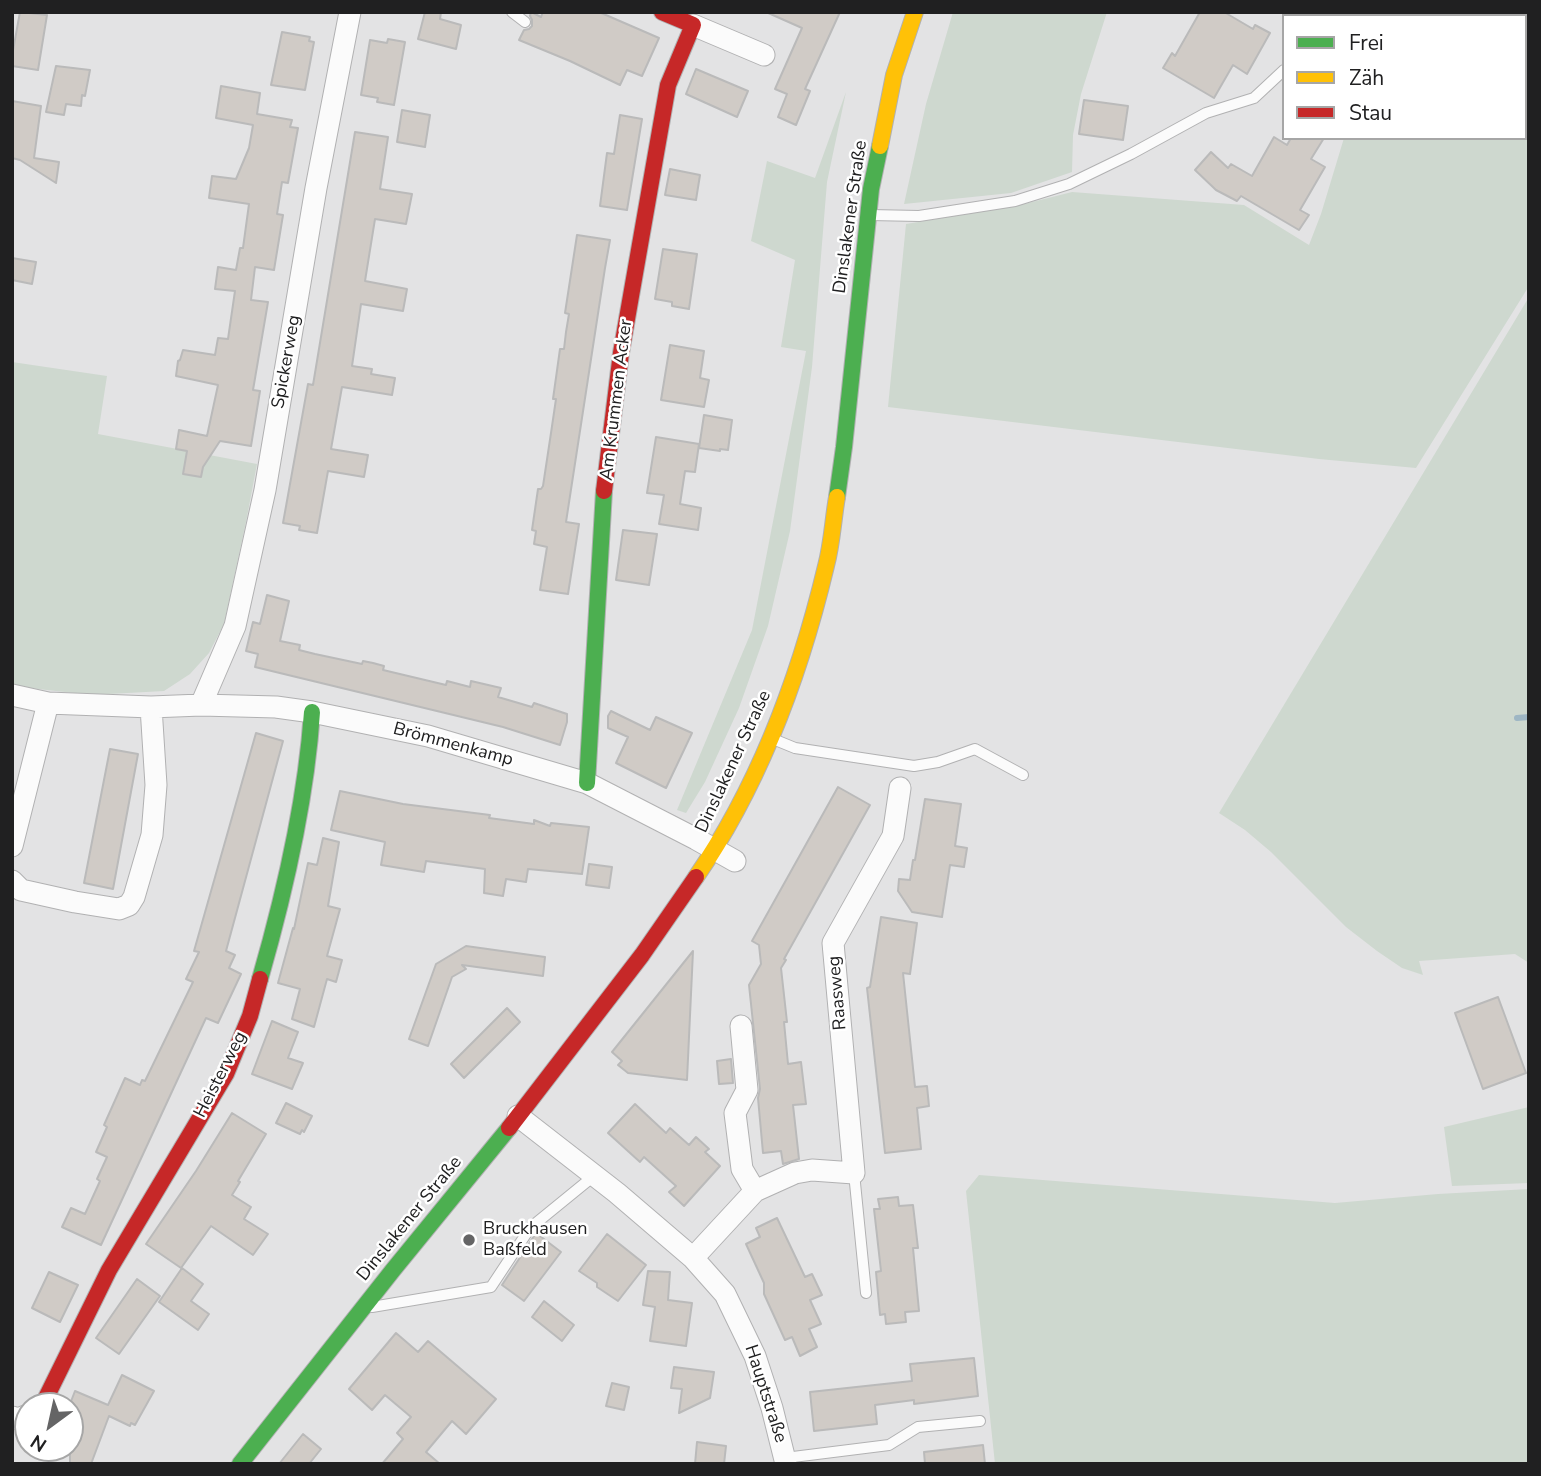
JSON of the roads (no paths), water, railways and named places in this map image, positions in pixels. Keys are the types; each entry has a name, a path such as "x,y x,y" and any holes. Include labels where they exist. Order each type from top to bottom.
{"main road":[{"path":"662,12 693,25"},
{"name":"Dinslakener Straße","path":"240,1464 518,1116 642,955 715,849 743,799 771,738 803,651 827,564 844,447 867,216 894,75 915,12"},
{"name":"Am Krummen Acker","path":"587,783 603,503 621,353 668,85 693,25"},
{"name":"Heisterweg","path":"49,1392 109,1270 226,1074 250,1016 280,909 309,758 312,712"}],"street":[{"name":"Spickerweg","path":"201,705 235,626 265,490 350,12"},
{"path":"693,25 764,55"},
{"name":"Brömmenkamp","path":"12,695 48,703 151,707 276,707 428,736 587,783 735,860"},
{"path":"12,846 48,703"},
{"path":"12,881 21,890 75,902 119,909 129,905 134,897 152,835 156,785 151,707"},
{"name":"Raasweg","path":"854,1173 833,943 892,836 900,788"},
{"path":"741,1026 747,1090 735,1113 742,1169 755,1191"},
{"name":"Hauptstraße","path":"518,1116 617,1192 693,1258 725,1294 755,1356 785,1461"},
{"path":"693,1258 755,1191 795,1173 812,1170 854,1173"}],"lane":[{"path":"512,12 525,22"},
{"path":"867,216 919,216 1014,201 1069,184 1206,113 1254,98 1282,72"},
{"path":"771,738 795,748 914,766 938,762 975,749 1023,775"},
{"path":"854,1173 866,1293"},
{"path":"363,1308 491,1287 530,1228 595,1175"},
{"path":"785,1461 889,1445 918,1427 979,1421"}],"waterway":[{"path":"1517,718 1529,717"}],"place":[{"name":"Bruckhausen Baßfeld","path":"469,1240"}]}
